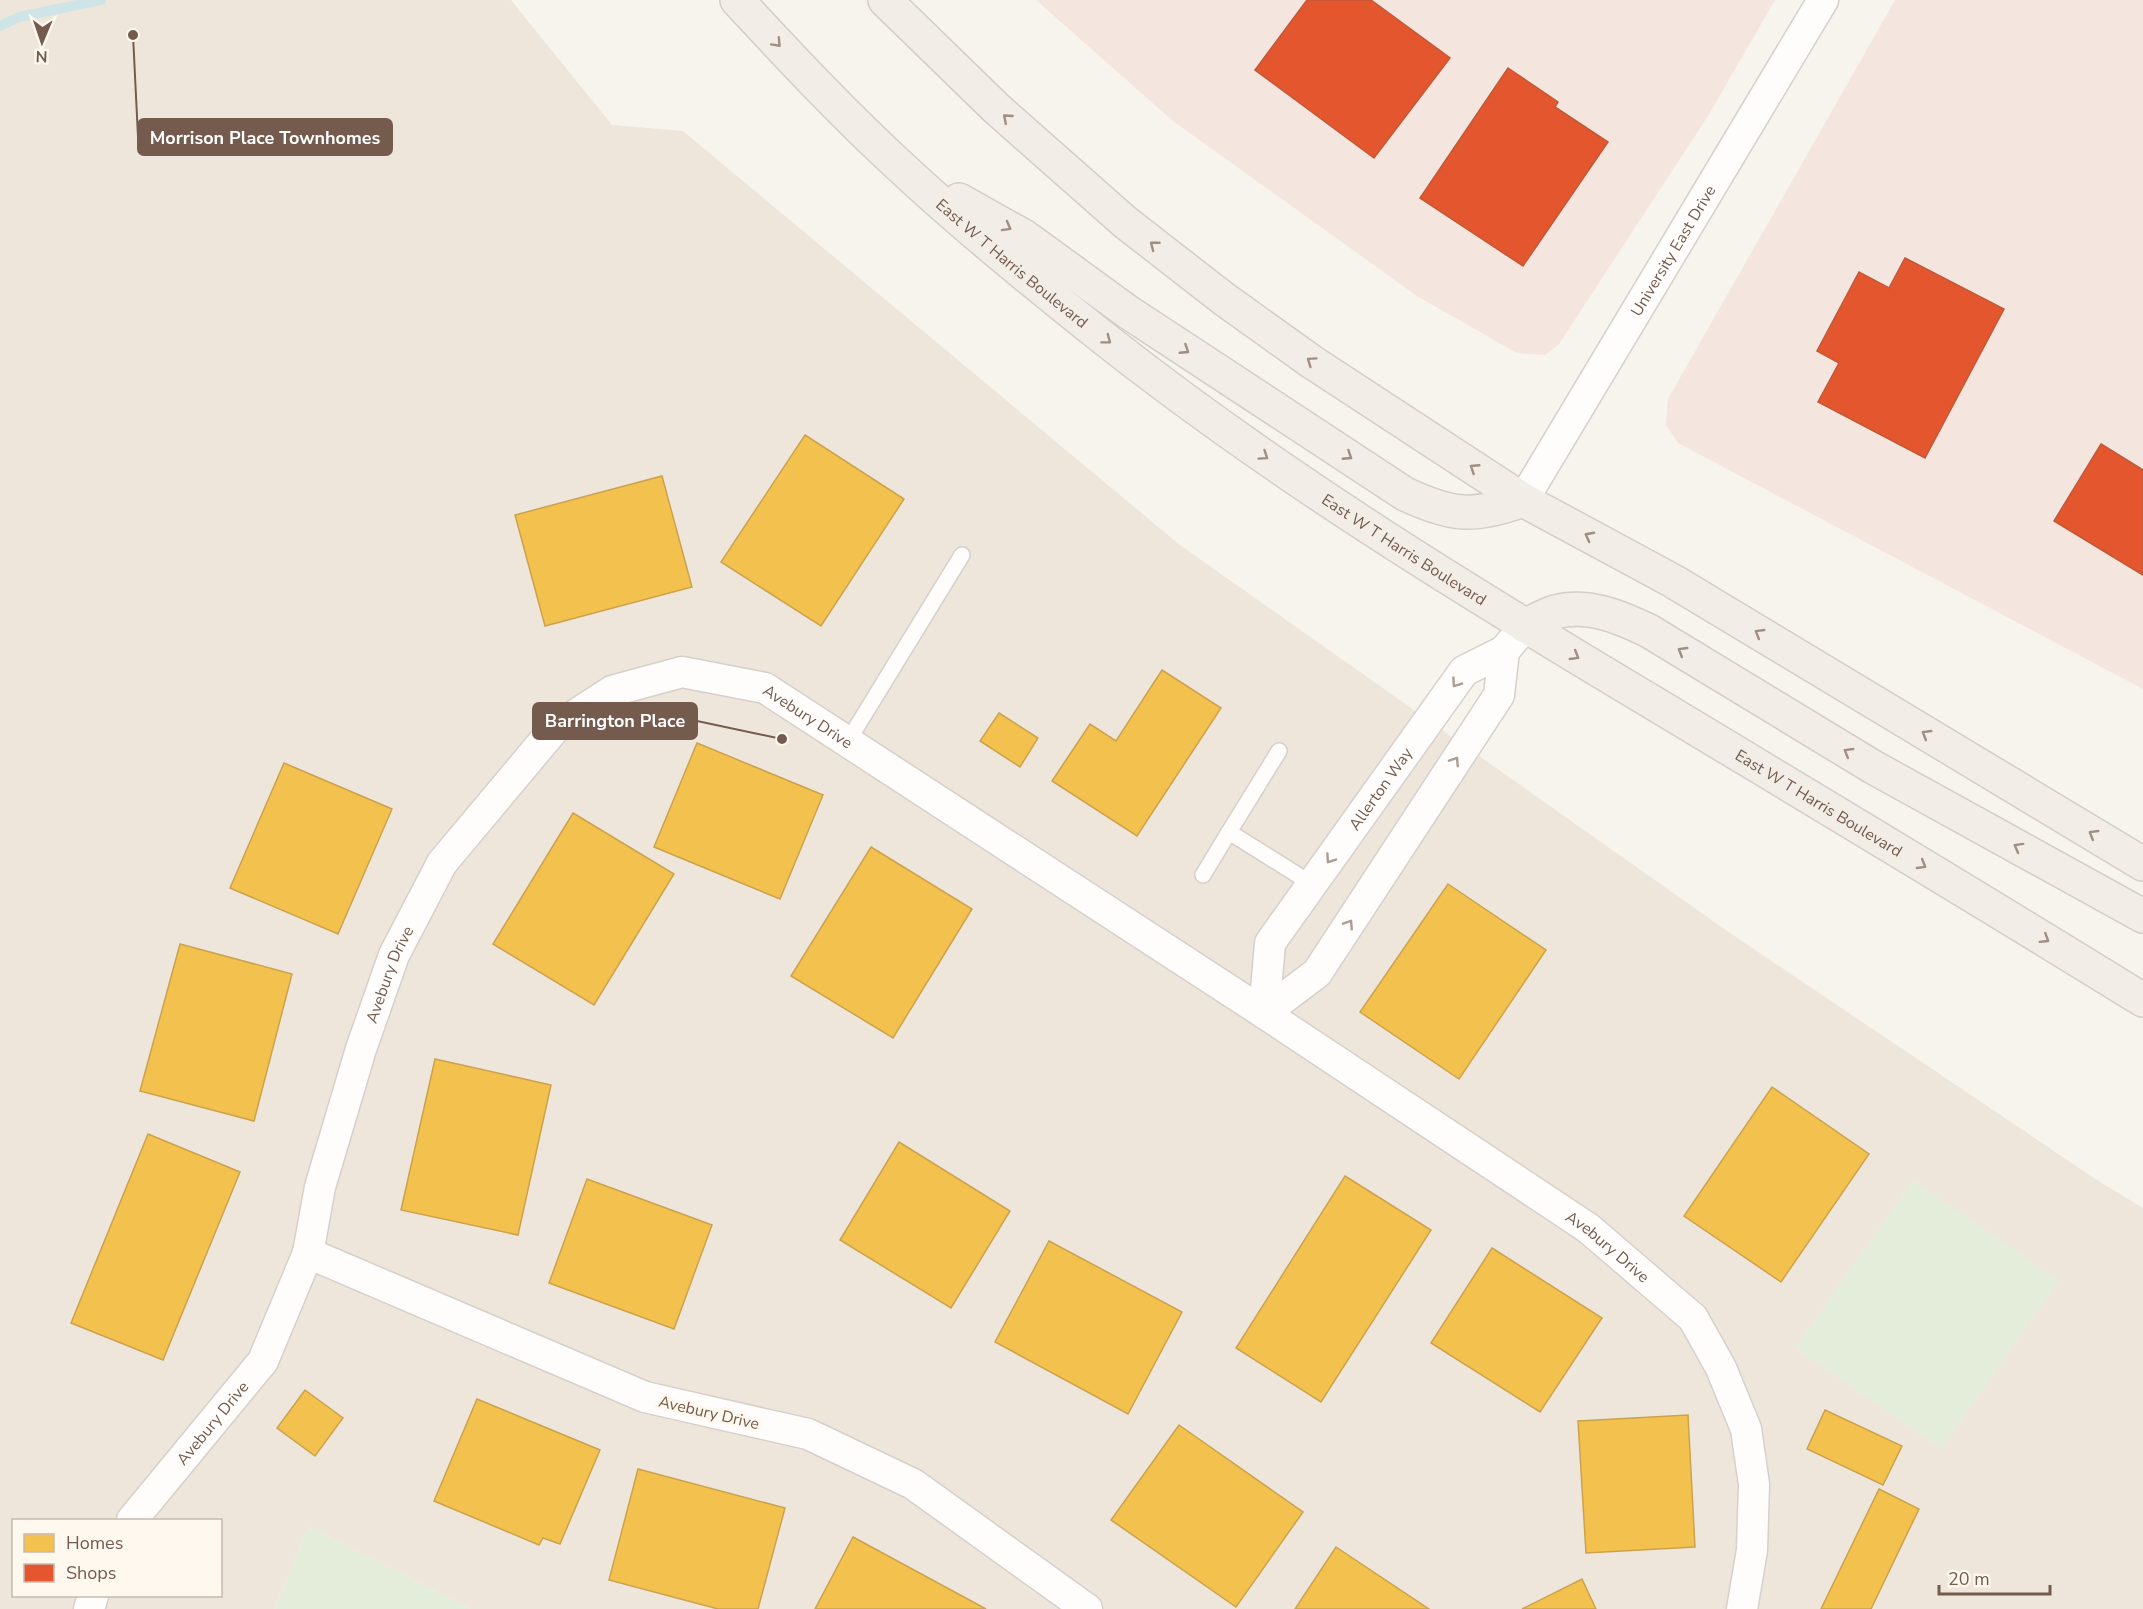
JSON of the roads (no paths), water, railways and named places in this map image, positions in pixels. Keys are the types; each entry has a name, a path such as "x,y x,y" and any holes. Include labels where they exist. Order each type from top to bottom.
{"main road":[{"name":"East W T Harris Boulevard","path":"737,0 799,67 901,168 1104,339 1255,450 1420,560 1525,626 1995,908 2143,1000"},
{"path":"885,0 996,108 1125,222 1224,299 1312,362 1523,500 1673,581 2143,864"},
{"path":"901,168 1025,237 1128,312 1405,494 1431,506 1451,511 1495,510 1523,500"},
{"path":"1525,626 1556,612 1597,611 1620,617 1649,631 1873,767 2143,916"}],"street":[{"name":"University East Drive","path":"1523,500 1823,0"},
{"name":"Allerton Way","path":"1264,1013 1270,943 1464,671 1504,651 1525,626"},
{"path":"1264,1013 1317,973 1499,694 1504,651"},
{"name":"Avebury Drive","path":"134,1519 263,1361 308,1253 320,1187 361,1049 394,955 442,863 555,728 612,691 682,672 765,688 848,741 1588,1228 1693,1318 1722,1368 1746,1429 1754,1484 1752,1550 1742,1609"},
{"name":"Avebury Drive","path":"308,1253 645,1397 808,1434 914,1484 1087,1609"}],"lane":[{"path":"848,741 962,555"},
{"path":"1203,875 1279,751"},
{"path":"1229,832 1312,884"}],"waterway":[{"path":"0,26 19,17 101,0"}],"place":[{"name":"Morrison Place Townhomes","path":"133,35"},
{"name":"Barrington Place","path":"782,739"}]}
